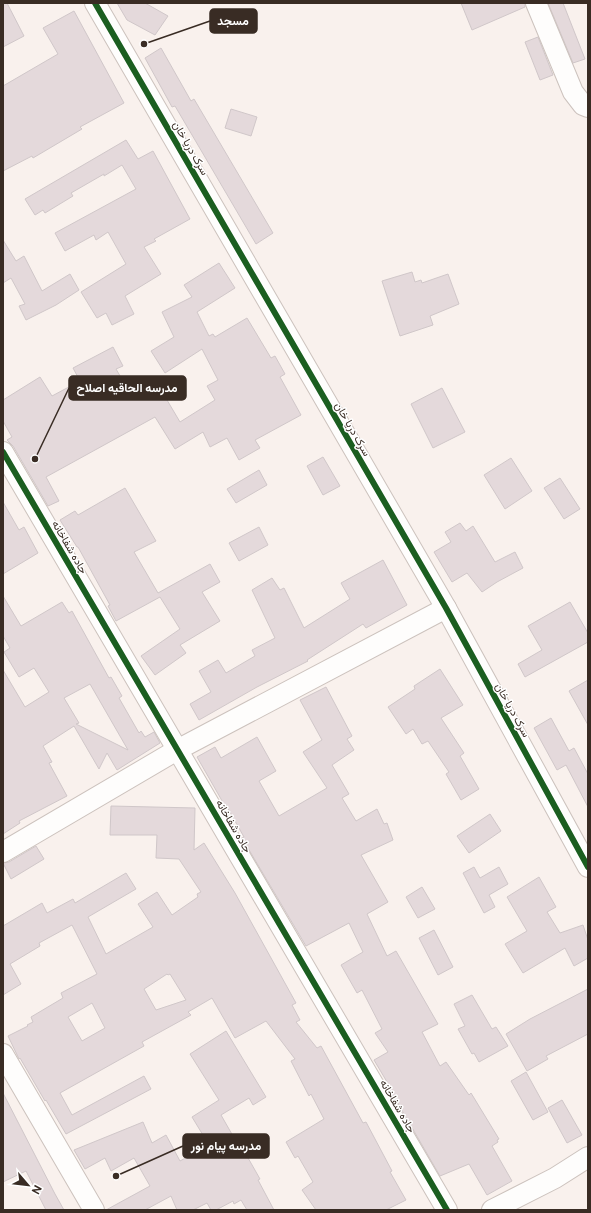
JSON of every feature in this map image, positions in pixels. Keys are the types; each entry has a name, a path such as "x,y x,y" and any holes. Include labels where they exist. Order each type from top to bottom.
{"street":[{"name":"سرک دریا خان","path":"95,3 446,608 588,867"},
{"path":"536,3 573,92 583,104 588,107"},
{"name":"جاده شفاخانه","path":"3,452 447,1210"},
{"path":"3,852 177,750 446,608"},
{"path":"3,1054 94,1210"},
{"path":"492,1210 555,1178 588,1157"}],"building":[{"path":"3,3 7,3 24,36 3,47"},
{"path":"117,3 145,3 168,16 155,35 127,20"},
{"path":"461,3 525,3 525,7 472,30"},
{"path":"548,3 563,3 585,59 573,63"},
{"path":"74,11 124,103 80,127 82,129 33,158 32,156 3,171 3,86 58,54 43,28"},
{"path":"538,37 553,75 540,80 525,42"},
{"path":"161,48 191,101 194,99 273,233 256,244 175,106 172,107 145,58"},
{"path":"231,109 257,117 251,136 225,128"},
{"path":"126,140 138,159 153,151 190,219 154,239 156,241 144,247 161,274 125,296 134,314 112,325 106,313 97,318 81,292 126,264 108,232 96,240 94,235 65,251 55,233 136,189 122,165 71,193 73,196 45,213 43,210 35,215 25,199"},
{"path":"3,240 16,261 24,256 42,291 70,274 79,290 56,305 26,320 19,306 25,304 11,278 3,283"},
{"path":"219,263 235,288 197,312 209,336 213,334 215,337 247,318 271,358 275,356 285,374 280,377 301,415 255,440 260,448 239,460 227,438 210,447 203,432 175,449 155,417 46,477 59,501 48,506 13,446 7,440 12,437 3,421 3,400 40,377 52,396 80,381 73,368 113,347 123,366 116,369 130,393 154,378 180,422 215,400 207,386 218,380 202,349 165,373 151,351 174,337 162,312 192,297 184,285"},
{"path":"412,272 415,282 421,280 422,283 448,274 459,304 430,316 433,325 400,336 382,281"},
{"path":"442,388 465,432 433,448 411,404"},
{"path":"323,457 340,486 323,495 307,466"},
{"path":"511,458 532,491 505,509 484,475"},
{"path":"259,470 267,485 236,503 227,489"},
{"path":"560,478 580,509 564,519 544,488"},
{"path":"125,488 156,541 134,552 158,593 210,564 220,582 202,592 220,621 180,645 186,653 155,675 141,656 180,629 160,597 116,621 108,606 110,605 78,547 60,520 75,511 78,515"},
{"path":"3,502 19,530 24,527 38,553 3,574"},
{"path":"460,523 466,531 473,526 495,562 515,552 523,568 482,592 467,573 452,582 434,552 451,542 445,532"},
{"path":"259,527 268,545 239,561 229,543"},
{"path":"383,560 407,605 366,628 363,624 307,660 308,661 257,687 199,720 190,704 211,692 199,671 218,660 226,673 255,656 252,650 275,638 252,590 272,578 280,590 284,588 304,628 350,599 341,583"},
{"path":"3,596 21,626 62,602 69,613 72,611 109,678 111,677 122,696 119,698 139,733 141,731 145,737 154,732 160,743 117,770 107,753 99,769 74,726 43,746 52,762 49,763 67,796 19,821 20,823 3,834 3,670 25,707 49,692 34,668 19,677 4,652 10,648 3,636","holes":["90,684 128,750 76,724 79,723 64,698"]},
{"path":"570,602 588,633 588,642 525,677 518,664 542,650 528,626"},
{"path":"440,669 463,705 441,718 464,753 460,756 479,789 461,800 446,774 449,772 428,741 422,744 413,729 406,734 388,707 415,689 414,686"},
{"path":"588,680 588,725 569,691"},
{"path":"326,687 352,736 347,739 354,750 332,765 349,794 342,798 356,821 377,809 384,824 387,823 393,840 361,855 388,902 367,914 387,956 396,951 438,1024 422,1032 440,1066 446,1062 469,1095 471,1093 499,1139 497,1140 498,1142 492,1146 512,1181 487,1195 469,1164 440,1176 374,1060 388,1052 375,1033 382,1029 362,990 357,993 341,965 363,952 349,923 306,946 242,838 244,837 197,757 215,747 221,758 257,737 276,771 259,781 279,816 327,788 303,752 322,740 300,700"},
{"path":"551,718 569,751 574,748 588,774 588,807 566,765 557,770 534,728"},
{"path":"111,806 195,808 194,850 204,843 235,893 296,1003 292,1005 300,1020 296,1022 317,1048 321,1046 363,1123 366,1122 392,1171 390,1172 406,1200 386,1210 316,1210 302,1190 313,1182 298,1156 295,1158 286,1142 324,1119 311,1094 309,1096 291,1061 295,1059 266,1021 235,1038 212,998 188,1012 191,1015 142,1042 144,1046 60,1093 72,1115 144,1076 151,1089 66,1134 20,1058 19,1059 8,1036 28,1026 27,1025 33,1022 31,1017 63,998 61,993 97,974 72,925 39,943 40,946 10,964 21,984 3,995 3,926 42,903 47,913 73,899 75,903 126,873 136,889 88,917 106,954 153,927 138,904 157,892 172,915 198,897 197,894 201,892 179,859 156,858 157,835 110,835","holes":["167,974 170,974 186,1000 156,1010 144,989","92,1003 105,1028 82,1041 68,1017"]},
{"path":"490,814 501,831 469,853 457,836"},
{"path":"36,846 44,859 11,879 3,863 9,862"},
{"path":"474,867 480,878 499,867 508,884 489,895 495,907 484,913 463,873"},
{"path":"539,877 556,907 547,912 560,933 583,925 588,940 588,958 574,966 565,948 523,973 505,944 527,931 507,897"},
{"path":"422,887 435,909 418,918 406,897"},
{"path":"434,930 453,967 438,975 419,938"},
{"path":"588,989 588,1034 546,1056 548,1059 527,1071 506,1034 530,1019"},
{"path":"472,995 492,1029 496,1027 508,1046 479,1062 474,1053 472,1054 458,1029 465,1026 454,1004"},
{"path":"226,1031 266,1097 253,1105 249,1098 221,1115 237,1143 239,1142 260,1179 258,1180 274,1210 247,1210 241,1200 234,1204 233,1201 216,1210 211,1210 207,1203 193,1210 177,1210 171,1196 145,1210 106,1210 150,1186 134,1158 111,1171 105,1158 85,1169 74,1150 143,1122 152,1143 166,1135 180,1161 209,1145 192,1117 219,1100 190,1054"},
{"path":"526,1072 548,1112 533,1120 511,1081"},
{"path":"3,1093 64,1210 46,1210 26,1171 3,1182"},
{"path":"562,1100 582,1135 567,1143 548,1108"}],"cycle path":[{"path":"95,3 446,608 588,867"},
{"path":"3,452 447,1210"}],"place":[{"name":"مسجد","path":"144,44"},
{"name":"مدرسه الحاقیه اصلاح","path":"35,459"},
{"name":"مدرسه پیام نور","path":"116,1176"}]}
